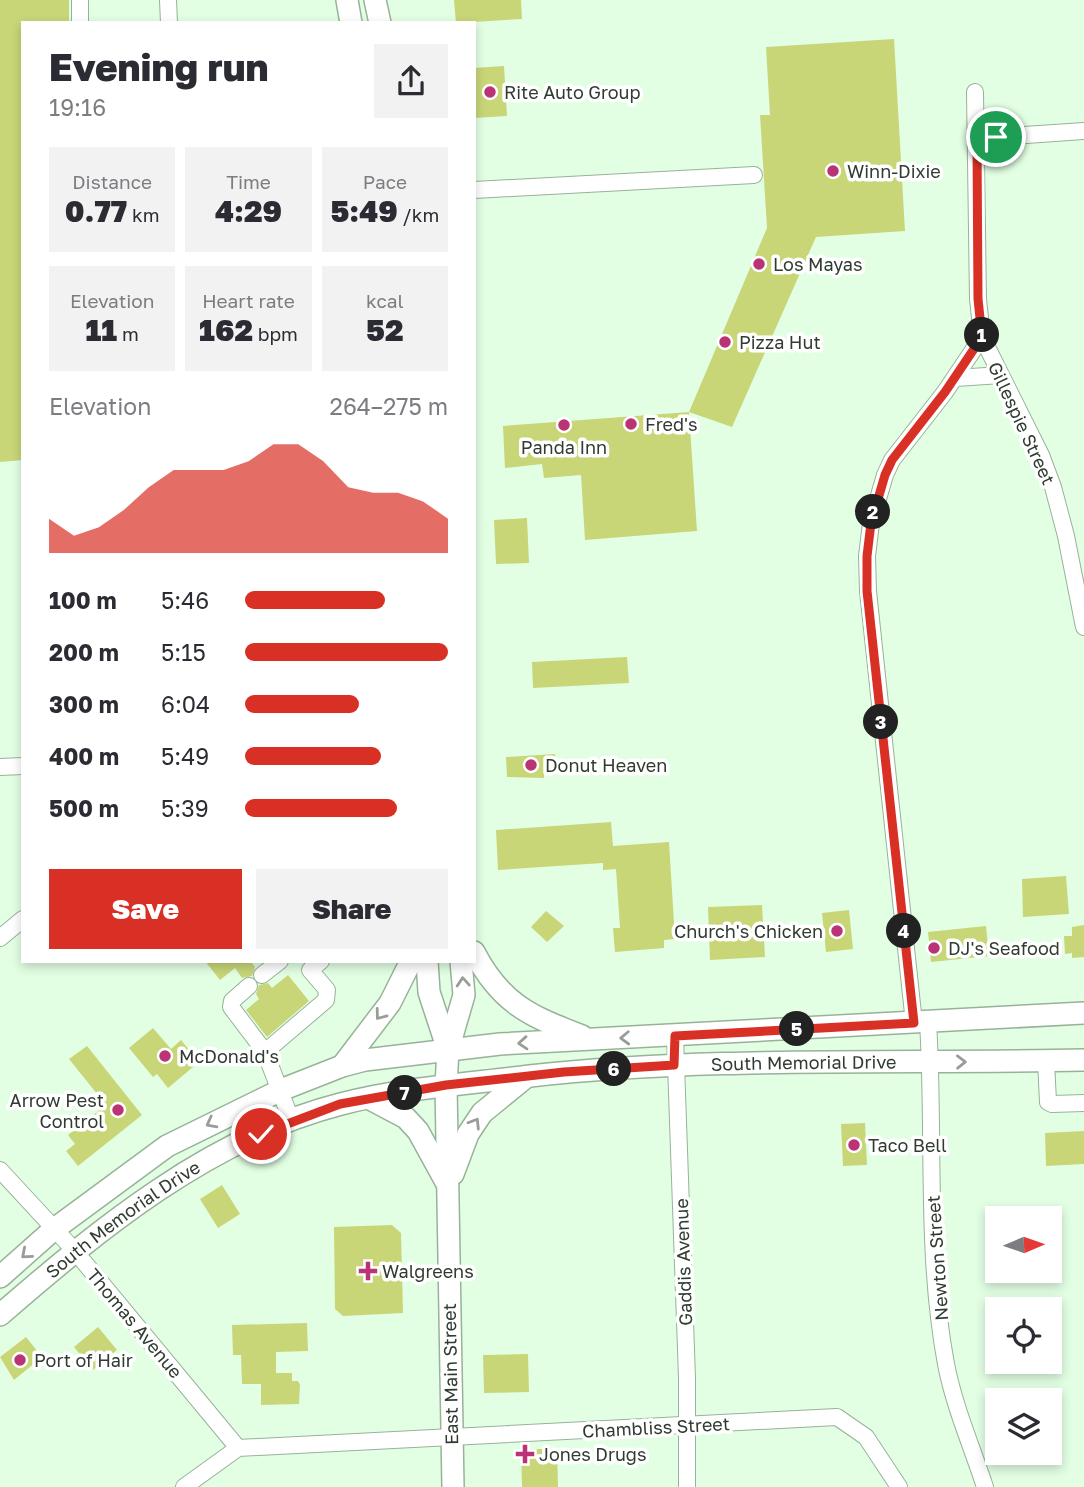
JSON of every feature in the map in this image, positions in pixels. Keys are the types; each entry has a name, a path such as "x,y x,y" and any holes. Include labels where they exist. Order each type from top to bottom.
{"main road":[{"path":"347,0 351,21"},
{"path":"375,0 380,21"},
{"path":"476,955 490,979 514,1005 528,1014 591,1039"},
{"path":"342,1066 390,1003 410,963"},
{"name":"East Main Street","path":"427,963 429,992 448,1050"},
{"name":"East Main Street","path":"453,1487 450,1437 446,1085 448,1050 464,995 461,963"},
{"name":"South Memorial Drive","path":"0,1277 53,1230 167,1146 281,1090 342,1066 448,1050 591,1039 1084,1013"},
{"name":"South Memorial Drive","path":"0,1315 74,1250 215,1157 292,1122 340,1104 446,1085 674,1065 1084,1060"},
{"path":"448,1186 468,1134 482,1112 526,1077"},
{"path":"370,1099 406,1118 418,1131 448,1186"}],"street":[{"path":"80,0 80,21"},
{"path":"168,0 169,21"},
{"name":"Gillespie Street","path":"975,92 978,299 982,337 1041,455 1053,486 1084,622"},
{"path":"977,145 996,137 1084,131"},
{"path":"476,190 754,175"},
{"name":"Newton Street","path":"982,337 956,378 892,460 874,506 867,556 867,591 921,1023 931,1063 930,1166 946,1366 985,1487"},
{"path":"956,378 1001,375"},
{"path":"0,767 21,766"},
{"path":"0,938 21,921"},
{"path":"262,975 277,963"},
{"path":"265,1052 326,1000 327,990 311,964"},
{"path":"249,986 232,1001 231,1007 265,1052 292,1122"},
{"name":"Gaddis Avenue","path":"675,1036 688,1426 687,1487"},
{"path":"1046,1060 1048,1102 1084,1103"},
{"name":"Thomas Avenue","path":"0,1170 74,1250 238,1448"},
{"name":"Chambliss Street","path":"238,1448 688,1426 786,1418 838,1418 866,1437 900,1487"},
{"path":"184,1487 238,1448"}],"building":[{"path":"0,0 69,0 69,21 21,21 21,460 0,462"},
{"path":"454,0 521,0 522,19 456,21"},
{"name":"Winn-Dixie","path":"894,39 905,231 816,237 732,427 689,412 767,228 760,115 770,115 766,47"},
{"name":"Rite Auto Group","path":"504,66 507,116 476,118 476,68"},
{"path":"689,412 697,531 585,540 581,475 544,478 542,464 505,468 503,426"},
{"path":"527,518 529,563 496,564 494,520"},
{"path":"627,657 629,683 533,688 532,662"},
{"name":"Donut Heaven","path":"555,754 557,773 544,774 544,778 507,777 506,757"},
{"path":"611,822 613,846 669,842 675,939 664,940 664,948 615,952 613,928 620,928 616,869 603,870 603,863 498,870 496,830"},
{"path":"1066,876 1069,914 1023,917 1022,879"},
{"path":"762,905 765,957 710,960 708,907"},
{"name":"Church's Chicken","path":"849,910 853,949 826,952 822,913"},
{"path":"546,911 564,926 547,942 531,927"},
{"path":"1084,925 1084,957 1072,958 1072,953 1065,954 1064,936 1072,936 1072,927"},
{"path":"986,926 989,956 931,962 928,932"},
{"path":"207,963 252,963 255,967 252,976 242,978 235,968 220,980"},
{"path":"288,975 309,1001 267,1037 246,1010 259,999 256,994 259,985 268,983 272,988"},
{"name":"McDonald's","path":"153,1028 171,1049 181,1040 199,1062 168,1088 157,1074 153,1077 129,1048"},
{"name":"Arrow Pest Control","path":"87,1046 142,1115 78,1166 66,1151 75,1144 68,1135 106,1105 69,1059"},
{"name":"Taco Bell","path":"865,1123 867,1165 843,1166 841,1124"},
{"path":"1084,1131 1084,1164 1046,1166 1045,1133"},
{"path":"222,1185 240,1214 218,1228 200,1199"},
{"name":"Walgreens","path":"392,1225 401,1233 403,1313 343,1316 335,1309 334,1227"},
{"path":"307,1323 308,1351 276,1352 276,1373 292,1373 292,1381 298,1381 300,1385 299,1404 261,1405 261,1384 242,1384 241,1355 233,1355 232,1325"},
{"path":"98,1327 117,1350 93,1370 74,1347"},
{"name":"Port of Hair","path":"26,1337 42,1357 14,1380 0,1357"},
{"path":"528,1354 529,1392 484,1393 483,1355"},
{"path":"557,1448 558,1487 522,1487 521,1450"}],"place":[{"name":"Rite Auto Group","path":"490,92"},
{"name":"Winn-Dixie","path":"833,171"},
{"name":"Los Mayas","path":"759,264"},
{"name":"Pizza Hut","path":"725,342"},
{"name":"Fred's","path":"631,424"},
{"name":"Panda Inn","path":"564,425"},
{"name":"Donut Heaven","path":"531,765"},
{"name":"Church's Chicken","path":"837,931"},
{"name":"DJ's Seafood","path":"934,948"},
{"name":"McDonald's","path":"165,1056"},
{"name":"Arrow Pest Control","path":"118,1110"},
{"name":"Taco Bell","path":"854,1145"},
{"name":"Walgreens","path":"368,1271"},
{"name":"Port of Hair","path":"20,1360"},
{"name":"Jones Drugs","path":"525,1454"}],"route":[{"path":"261,1134 340,1104 446,1085 564,1072 674,1065 675,1036 914,1023 867,591 867,556 874,506 892,460 956,378 982,337 978,299 977,145 996,137"}]}
